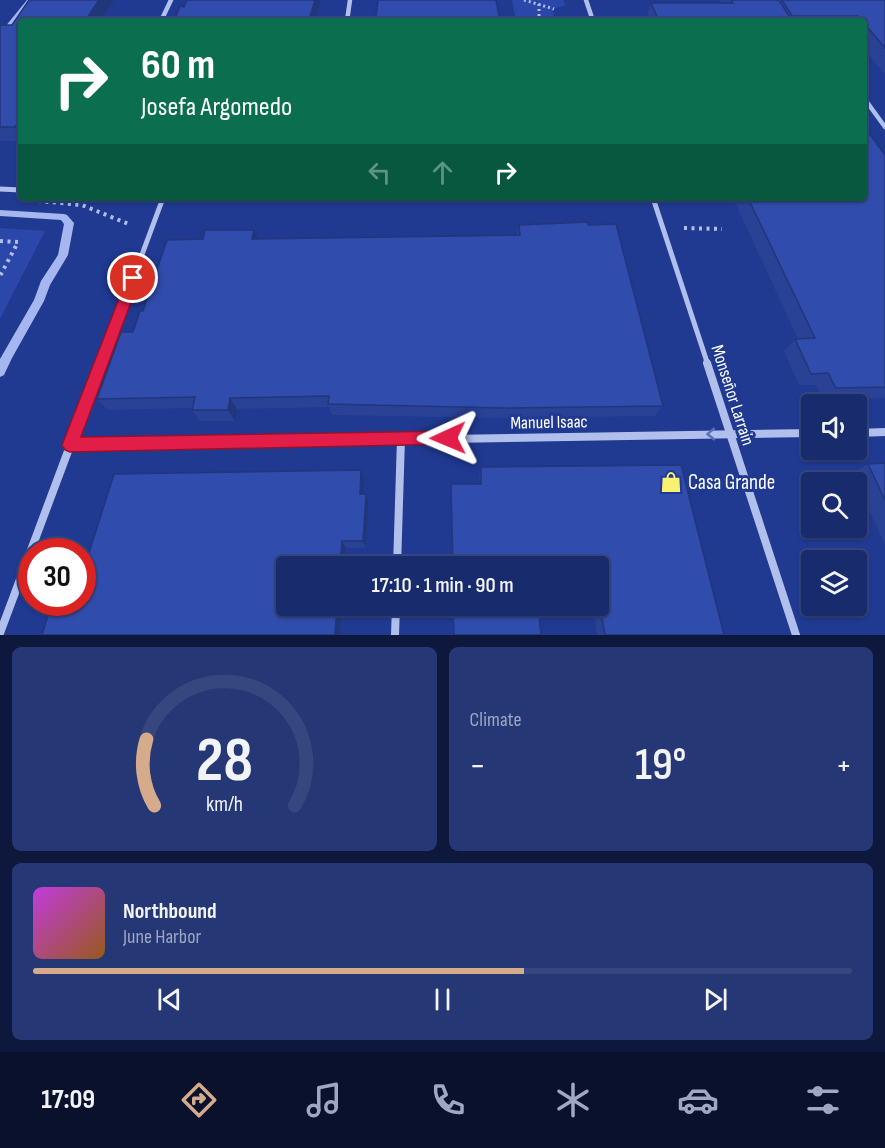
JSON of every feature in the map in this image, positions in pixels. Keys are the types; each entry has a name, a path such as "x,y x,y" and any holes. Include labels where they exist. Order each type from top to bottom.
{"street":[{"path":"162,18 171,0"},
{"path":"347,18 350,0"},
{"path":"586,0 592,18"},
{"path":"867,102 885,127"},
{"path":"0,189 18,190"},
{"path":"0,633 162,201"},
{"name":"Monseñor Larraín","path":"654,201 796,635"},
{"path":"867,433 885,432"},
{"name":"Manuel Isaac","path":"70,445 801,433"},
{"path":"397,556 401,439"},
{"path":"395,635 396,616"}],"path":[{"path":"524,0 554,9"},
{"path":"539,4 539,18"},
{"path":"31,201 82,205 129,223 134,229"},
{"path":"684,228 722,229"},
{"path":"0,241 18,242 0,276"},
{"path":"0,265 6,265"}],"shaded area":[{"path":"512,0 563,0 566,5 553,9 554,18 515,18"},
{"path":"0,228 45,231 0,319"}],"building":[{"path":"29,0 99,0 87,18 18,18 18,122 15,127 0,127 0,25 12,25"},
{"path":"187,0 315,0 310,17 302,18 175,18 180,6 184,7"},
{"path":"378,0 496,0 499,18 364,18 376,17"},
{"path":"731,0 779,0 790,18 658,18 651,3 733,3"},
{"path":"782,0 885,0 885,48 867,27 867,18 792,16"},
{"path":"867,130 885,155 885,387 836,388 828,373 811,374 795,339 815,338 749,201 867,201"},
{"path":"588,222 588,225 616,224 663,406 504,408 328,404 329,396 230,398 228,410 192,410 195,397 97,399 121,332 133,332 140,311 143,311 167,240 203,239 205,230 254,230 252,239 520,235 519,225"},
{"path":"885,463 885,500 868,464"},
{"path":"681,465 724,635 605,635 602,616 609,616 609,556 453,556 451,484 481,484 481,467"},
{"path":"361,470 360,494 366,494 363,541 342,541 341,556 276,556 276,616 336,616 335,635 42,635 48,616 96,616 96,538 94,538 114,474"},
{"path":"453,616 539,616 541,635 454,635"}],"waterway":[{"path":"2,35 30,0"},
{"path":"0,213 64,217 69,223 63,255 45,284 39,301 0,372"}],"place":[{"name":"Casa Grande","path":"671,482"}],"route":[{"path":"133,278 70,445 448,438"}]}
